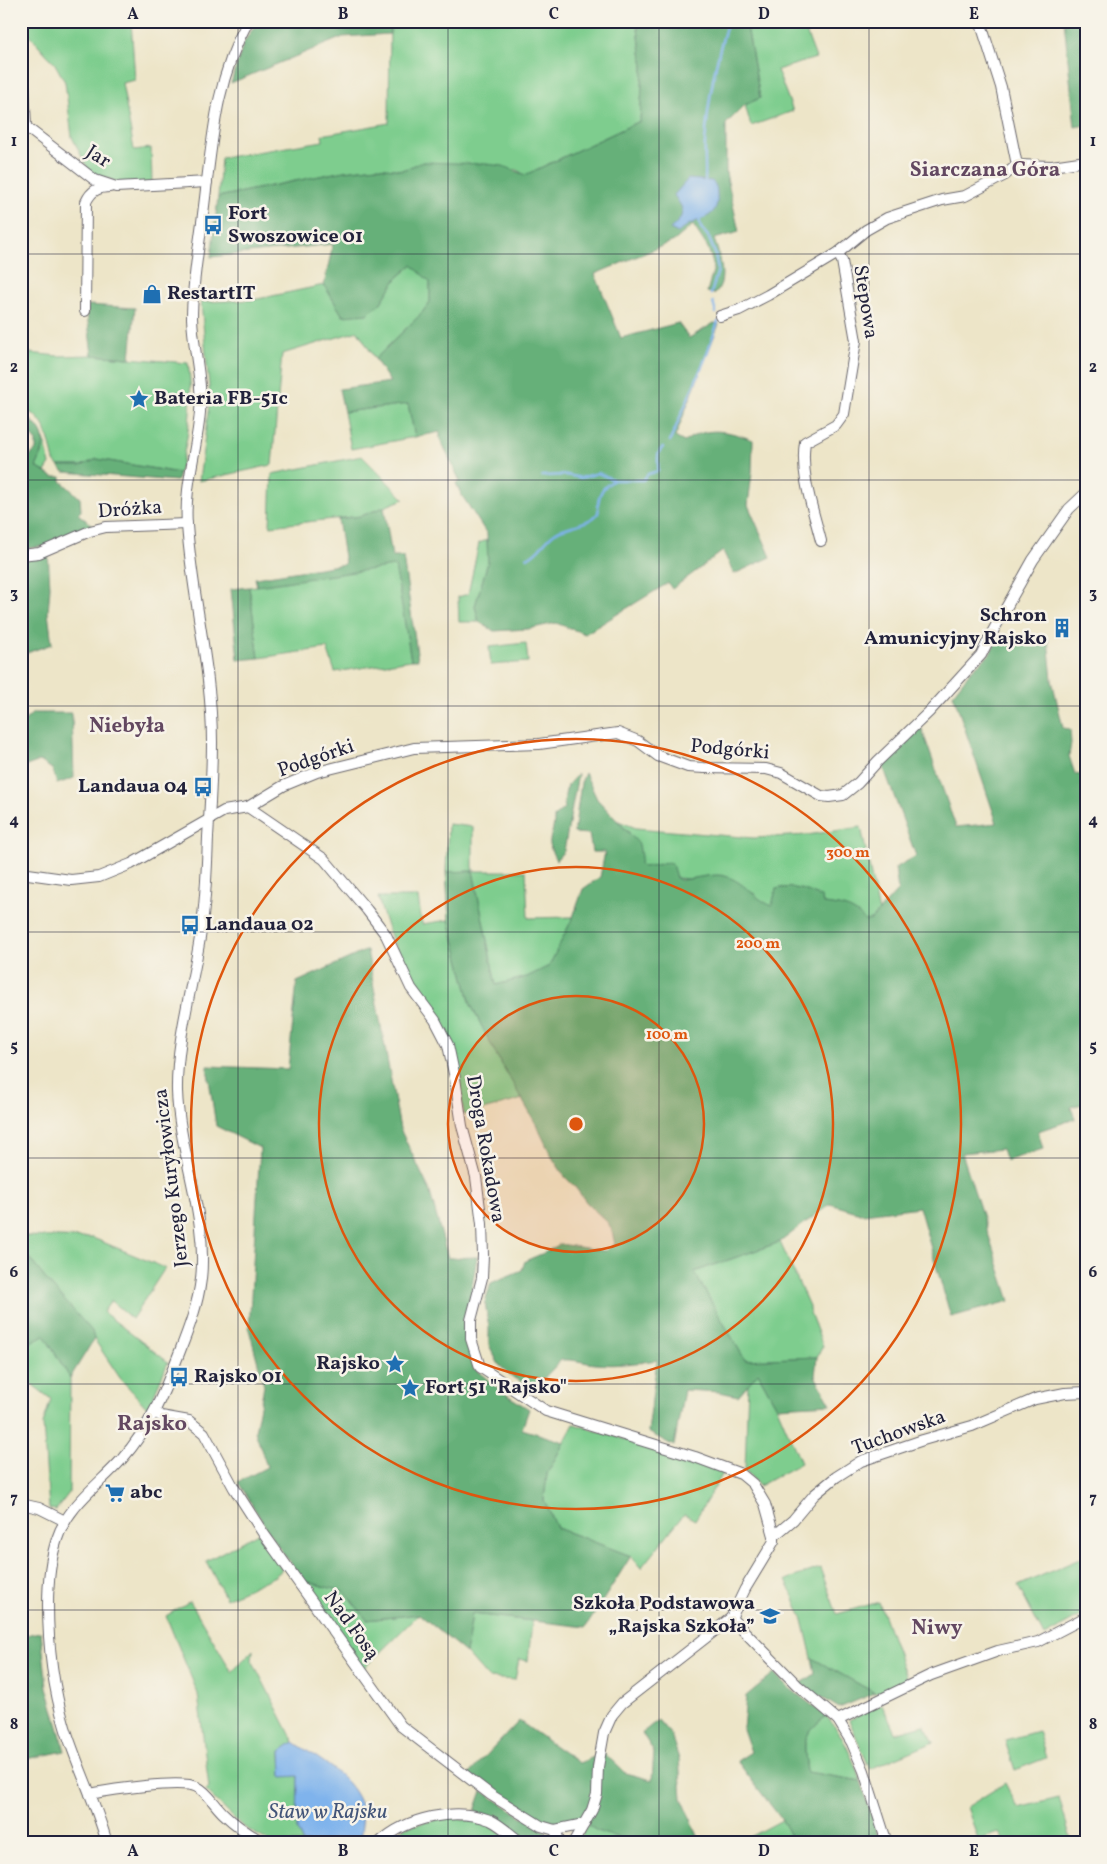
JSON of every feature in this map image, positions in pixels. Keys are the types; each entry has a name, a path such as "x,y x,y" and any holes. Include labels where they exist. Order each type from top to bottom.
{"street":[{"name":"Jerzego Kuryłowicza","path":"107,1843 65,1728 54,1684 49,1649 48,1594 58,1536 65,1521 76,1505 130,1449 155,1412 190,1327 201,1280 201,1240 182,1134 177,1092 180,1054 204,912 212,742 210,700 187,524 188,485 201,409 192,303 221,85 237,41 248,21"},
{"path":"980,21 1001,87 1017,165 1052,166 1086,161"},
{"name":"Jar","path":"21,83 24,84 26,127 95,180 116,186 207,182"},
{"name":"Stepowa","path":"720,316 739,310 768,295 838,253 866,230 887,218 942,200 965,196 1005,175 1017,165"},
{"path":"85,311 86,202 90,193 102,187 116,186"},
{"name":"Stepowa","path":"821,541 807,486 802,457 805,442 836,425 844,414 856,340 842,261 838,253"},
{"name":"Podgórki","path":"21,872 72,880 99,877 131,864 224,811 248,807 283,786 317,772 414,748 539,744 618,733 638,741 658,756 688,767 766,769 781,773 821,796 829,797 843,794 858,783 929,712 981,655 1033,560 1069,509 1086,493"},
{"name":"Dróżka","path":"21,555 39,553 71,538 106,527 187,524"},
{"name":"Droga Rokadowa","path":"248,807 324,859 367,910 386,935 411,988 434,1020 448,1045 462,1126 476,1177 482,1224 484,1254 482,1278 471,1320 471,1339 480,1367 546,1411 695,1456 740,1474 753,1484 765,1504 774,1536"},
{"name":"Tuchowska","path":"584,1824 592,1810 597,1794 601,1746 612,1715 622,1703 731,1618 745,1589 774,1541 774,1536 793,1520 814,1495 836,1477 861,1461 972,1426 1036,1399 1066,1393 1086,1392"},
{"name":"Nad Fosą","path":"155,1412 161,1416 189,1421 204,1434 234,1488 263,1533 401,1726 491,1795 534,1822 555,1830"},
{"path":"21,1504 39,1508 65,1521"},
{"path":"838,1720 931,1676 998,1651 1038,1642 1086,1617"},
{"path":"731,1618 797,1685 838,1720 852,1743 864,1771 887,1843"},
{"path":"90,1794 176,1784 196,1786 208,1796 224,1815 265,1843"},
{"path":"379,1843 387,1835 405,1824 448,1814 471,1815 492,1821 522,1843"},
{"path":"560,1843 555,1830 584,1824"},
{"path":"574,1843 584,1824"}],"green space":[{"path":"26,21 131,21 135,80 122,83 134,150 151,148 152,183 124,184 90,173 72,137 65,82 55,64 26,31"},
{"path":"258,21 390,21 390,34 343,37 231,83 244,42"},
{"path":"390,21 637,21 643,67 640,121 525,175 517,170 423,162 402,170 377,167 344,171 218,197 221,158 323,141 322,135 389,123"},
{"path":"637,21 746,21 760,98 745,105 726,124 726,173 739,232 714,239 722,268 719,289 714,294 707,292 714,267 708,248 693,225 674,241 595,274 621,338 678,323 689,338 714,323 719,324 675,437 684,442 701,433 718,431 753,440 752,473 748,505 771,557 734,574 723,551 672,589 668,583 585,634 556,623 528,629 494,631 479,622 475,606 488,562 487,534 461,494 456,483 460,481 440,439 440,432 415,437 408,404 344,412 339,389 390,382 375,359 421,314 430,302 430,282 412,265 397,278 380,304 367,314 343,316 324,285 333,244 211,257 218,197 344,171 377,167 402,170 423,162 503,166 525,175 640,121 643,67"},
{"path":"746,21 802,21 816,58 777,70 793,111 751,126 745,105 760,98"},
{"path":"1064,21 1086,21 1086,125 1075,127"},
{"path":"413,265 430,282 430,302 421,314 375,359 358,331 282,354 272,465 199,481 210,397 201,302 253,300 324,285 343,316 380,304 397,278"},
{"path":"88,305 135,308 130,358 92,355 87,314"},
{"path":"21,323 29,353 25,415 38,427 44,444 36,467 53,477 61,477 61,481 80,498 81,511 78,514 92,525 47,546 21,549 21,464 36,450 36,441 24,424 21,428"},
{"path":"29,353 58,356 92,355 188,363 191,391 190,418 179,473 97,459 81,466 58,466 54,461 43,424 25,410"},
{"path":"408,404 415,437 351,449 344,412"},
{"path":"44,439 50,464 45,472 36,467 42,454"},
{"path":"362,456 404,499 361,516 270,526 272,474"},
{"path":"97,459 179,473 177,481 64,472 58,466 81,466"},
{"path":"384,507 392,557 403,557 418,660 411,660 395,566 257,586 255,578 345,564 338,519 361,516"},
{"path":"487,540 488,562 475,606 479,622 459,622 458,597 468,594 479,543"},
{"path":"48,552 50,587 48,613 52,644 21,655 21,557"},
{"path":"396,565 411,660 335,672 327,648 259,658 249,587"},
{"path":"249,587 259,658 238,660 231,589"},
{"path":"997,638 1048,639 1052,680 1063,728 1070,729 1071,743 1069,756 1075,774 1086,776 1086,1103 1071,1107 1075,1119 1038,1131 1043,1149 1006,1161 1002,1149 962,1153 1010,1301 951,1317 919,1207 864,1214 830,1204 780,1242 694,1272 745,1360 817,1357 815,1376 831,1404 777,1407 758,1373 738,1396 720,1392 684,1390 674,1446 648,1432 657,1360 611,1365 561,1360 535,1388 514,1378 499,1365 489,1345 489,1328 485,1302 491,1283 522,1270 525,1261 560,1244 605,1251 615,1244 611,1228 607,1222 587,1203 565,1177 552,1157 471,1005 449,920 446,872 473,871 496,985 527,977 549,966 573,917 583,889 600,877 605,852 592,852 589,834 574,833 581,783 585,773 597,799 639,844 640,864 644,867 667,863 672,864 676,878 681,880 713,875 725,876 739,883 772,906 776,889 800,889 822,898 823,904 846,908 856,913 865,921 871,920 898,890 895,868 916,856 882,763 921,727 956,827 997,823 953,694 970,672 990,654"},
{"path":"526,643 528,662 491,665 489,647"},
{"path":"33,713 72,713 74,778 57,784 52,769 40,761 21,768 21,716 24,721"},
{"path":"578,774 564,851 556,860 550,846 554,817 564,808 566,789"},
{"path":"616,820 636,828 754,838 807,835 861,827 879,913 871,920 865,921 851,910 823,904 822,898 799,889 788,888 776,889 772,907 761,902 755,894 710,876 689,879 677,878 667,863 644,867 640,864 629,832"},
{"path":"448,824 473,827 473,871 446,872"},
{"path":"473,871 526,871 528,918 573,917 550,966 527,977 496,985"},
{"path":"378,897 418,897 422,924 449,920 471,1005 497,1056 523,1099 464,1115 458,1073 451,1043 444,1027 416,989 405,967 389,932"},
{"path":"367,950 400,1129 429,1189 448,1258 477,1257 465,1329 474,1368 501,1391 529,1409 522,1429 564,1442 547,1474 544,1500 557,1528 631,1556 586,1627 472,1614 466,1653 419,1614 367,1620 345,1592 304,1581 275,1542 238,1482 267,1467 255,1431 264,1386 249,1329 260,1148 216,1126 207,1066 288,1069 297,982"},
{"path":"24,1236 93,1238 165,1268 132,1319 111,1301 103,1312 168,1362 148,1409 120,1378 94,1339 91,1331 21,1248"},
{"path":"780,1242 809,1306 823,1346 817,1357 745,1360 694,1272"},
{"path":"21,1248 48,1282 92,1331 94,1339 70,1378 44,1335 27,1344 21,1361"},
{"path":"44,1335 70,1378 69,1493 56,1510 49,1509 43,1424 51,1399 21,1376 21,1361 27,1343"},
{"path":"758,1373 777,1407 801,1463 759,1486 745,1470 748,1383"},
{"path":"574,1424 725,1470 695,1520 684,1514 641,1568 631,1556 557,1528 544,1500 547,1474"},
{"path":"258,1533 282,1570 275,1576 226,1599 206,1561"},
{"path":"1086,1556 1086,1613 1044,1636 1018,1586"},
{"path":"820,1568 837,1614 879,1602 908,1682 875,1693 812,1658 803,1620 786,1580"},
{"path":"304,1581 345,1592 367,1620 419,1614 363,1669"},
{"path":"190,1601 232,1672 253,1650 252,1660 294,1742 281,1751 282,1776 298,1775 297,1830 303,1843 272,1843 242,1826 206,1791 209,1788 198,1694 166,1616"},
{"path":"472,1614 532,1621 528,1661 519,1659 515,1680 488,1678 466,1653"},
{"path":"41,1632 47,1687 65,1751 21,1760 21,1636"},
{"path":"812,1658 875,1693 839,1708 800,1684 815,1674"},
{"path":"774,1673 788,1687 826,1716 812,1729 806,1740 807,1772 861,1781 880,1843 791,1843 788,1830 782,1820 737,1761 751,1752 743,1729 746,1696"},
{"path":"882,1704 895,1733 924,1725 934,1742 870,1769 849,1720"},
{"path":"826,1716 843,1739 861,1781 807,1772 806,1740 812,1729"},
{"path":"658,1720 671,1735 679,1759 682,1798 701,1843 634,1843 630,1840 598,1831 587,1824 584,1819 548,1825 468,1775 519,1721 579,1763 604,1753 625,1773 652,1780 654,1752 642,1733"},
{"path":"1038,1731 1046,1758 1015,1770 1005,1740"},
{"path":"1005,1783 1018,1808 1059,1798 1072,1843 1005,1843 999,1833 978,1840 967,1807"},
{"path":"482,1791 552,1836 554,1843 526,1843 511,1830 475,1811"},
{"path":"449,1817 487,1823 518,1843 384,1843 405,1827"},
{"path":"782,1820 788,1830 791,1843 739,1843"},
{"path":"587,1825 602,1833 630,1840 634,1843 577,1843"}],"water":[{"path":"688,179 712,181 717,192 717,203 709,216 688,225 678,233 670,229 678,222 682,213 681,206 674,195"},
{"name":"Staw w Rajsku","path":"294,1742 324,1762 351,1787 362,1809 363,1820 360,1840 370,1841 369,1843 303,1843 297,1830 298,1776 282,1777 281,1751"}],"waterway":[{"path":"705,181 705,143 710,96 719,51 728,21"},
{"path":"699,218 701,228 708,236 715,253 718,270 711,294"},
{"path":"713,302 716,313"},
{"path":"670,441 705,359 718,322"},
{"path":"542,476 567,475 581,478 598,473 614,480 643,480 648,474 658,471 658,455 663,447"},
{"path":"527,558 535,553 556,532 595,517 598,512 601,493 614,480"}],"place":[{"name":"Fort Swoszowice 01","path":"213,225"},
{"name":"RestartIT","path":"152,294"},
{"name":"Bateria FB-51c","path":"139,399"},
{"name":"Schron Amunicyjny Rajsko","path":"1062,628"},
{"name":"Landaua 04","path":"203,787"},
{"name":"Landaua 02","path":"190,925"},
{"name":"Rajsko","path":"395,1364"},
{"name":"Rajsko 01","path":"179,1377"},
{"name":"Fort 51 \"Rajsko\"","path":"410,1388"},
{"name":"abc","path":"115,1493"},
{"name":"Szkoła Podstawowa „Rajska Szkoła”","path":"770,1616"}],"district":[{"name":"Siarczana Góra","path":"985,170"},
{"name":"Niebyła","path":"127,726"},
{"name":"Rajsko","path":"152,1424"},
{"name":"Niwy","path":"937,1628"}]}
